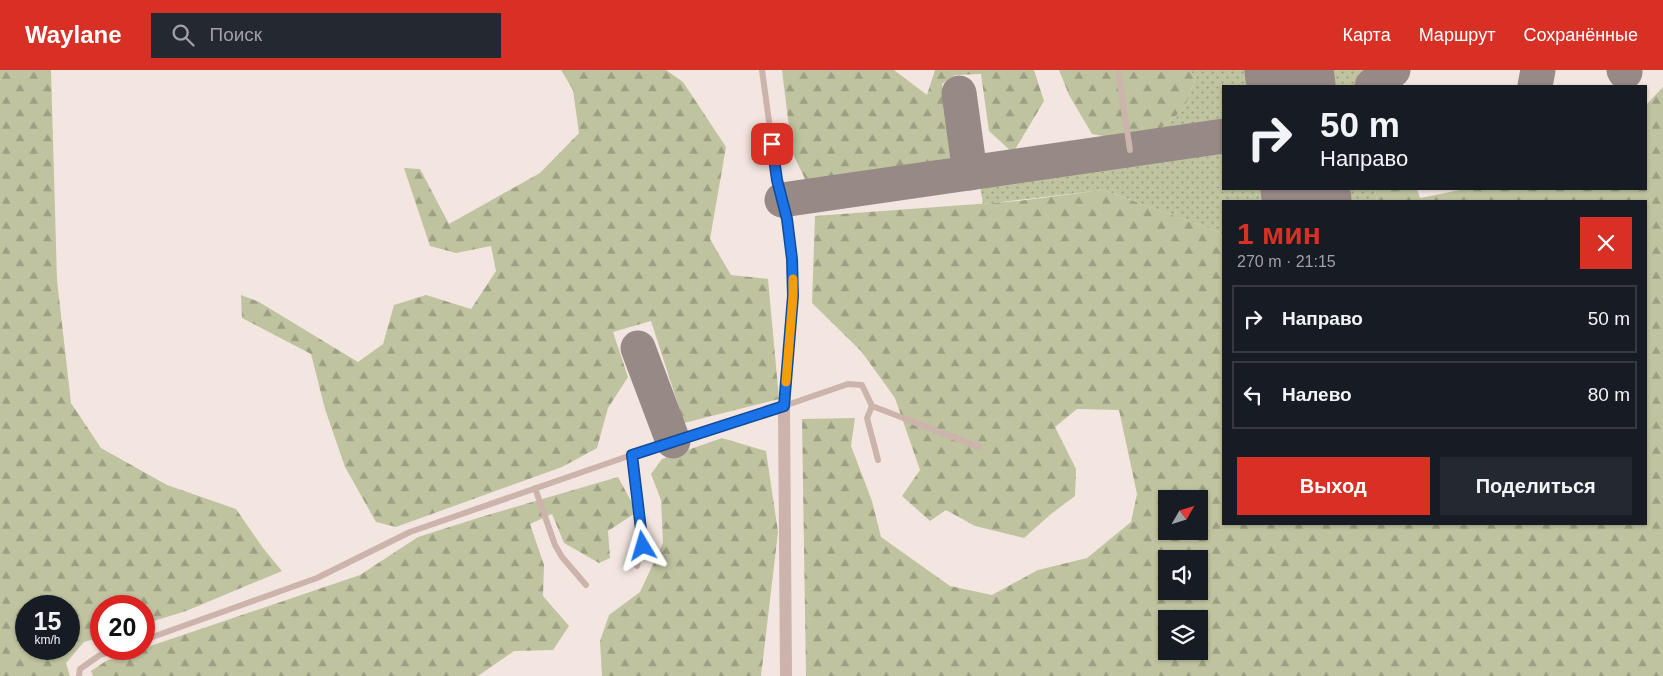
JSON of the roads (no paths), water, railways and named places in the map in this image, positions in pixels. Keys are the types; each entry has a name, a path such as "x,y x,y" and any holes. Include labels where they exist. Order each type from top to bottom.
{"street":[{"path":"784,406 786,676"}],"lane":[{"path":"762,70 777,180 787,219 792,259 793,296 784,406"},
{"path":"1118,70 1130,150"},
{"path":"155,636 317,578 410,532 632,455 848,384 862,385 872,406 979,446"},
{"path":"872,406 867,418 878,460"},
{"path":"632,455 643,546 637,566"},
{"path":"535,488 555,545 562,557 586,584"},
{"path":"79,676 80,669 92,660"}]}
